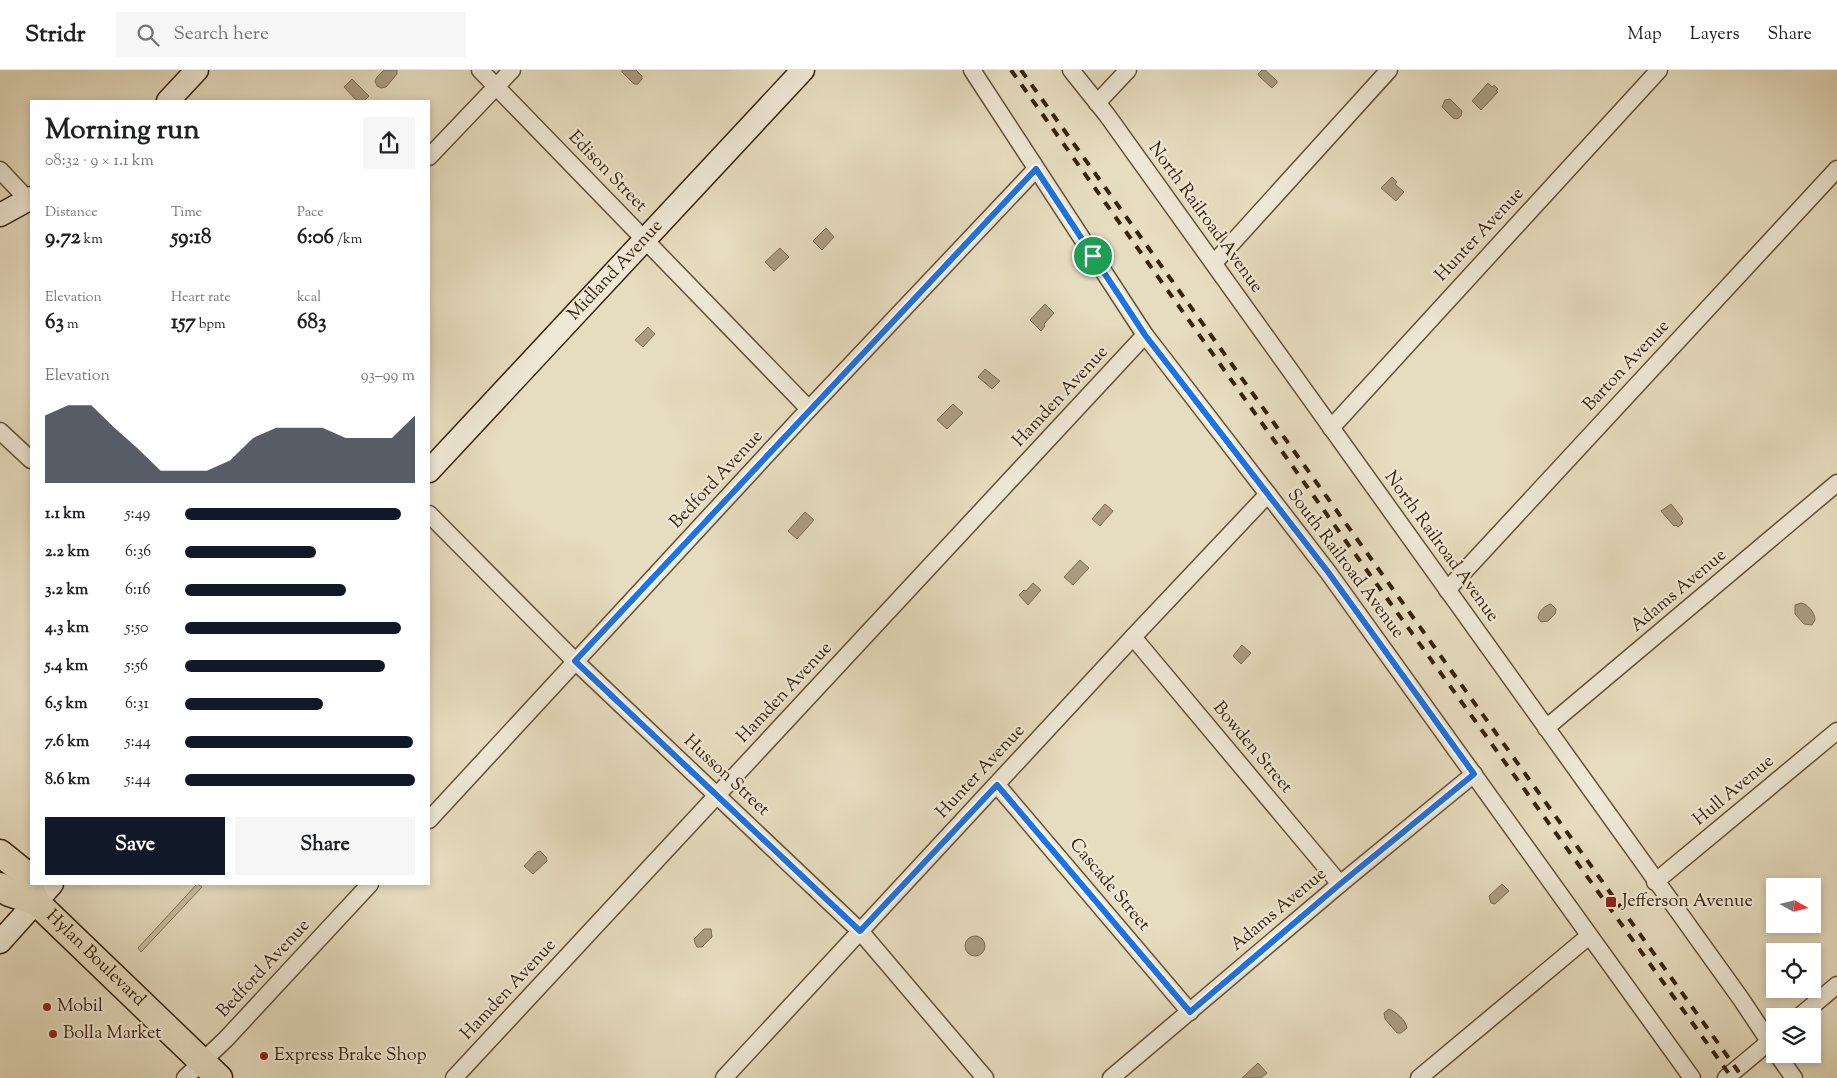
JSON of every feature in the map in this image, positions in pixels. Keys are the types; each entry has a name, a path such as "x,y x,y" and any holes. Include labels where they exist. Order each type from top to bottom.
{"main road":[{"name":"Hylan Boulevard","path":"0,852 30,878"},
{"name":"Hylan Boulevard","path":"0,886 8,894 44,893 202,1073"}],"street":[{"path":"169,100 197,70"},
{"name":"Edison Street","path":"480,70 809,409"},
{"path":"430,156 512,70"},
{"name":"Midland Avenue","path":"430,470 803,70"},
{"name":"South Railroad Avenue","path":"972,70 1145,335 1328,572 1692,1078"},
{"name":"North Railroad Avenue","path":"1071,70 1214,263 1766,1035"},
{"path":"1097,103 1128,70"},
{"path":"1214,263 1389,70"},
{"name":"Hunter Avenue","path":"1331,428 1659,70"},
{"name":"Bedford Avenue","path":"430,819 809,409 1036,169"},
{"name":"Barton Avenue","path":"1447,590 1837,169"},
{"path":"0,170 30,201 0,215"},
{"name":"Hamden Avenue","path":"454,1078 1145,335"},
{"path":"0,430 30,459"},
{"name":"Adams Avenue","path":"1546,728 1837,483"},
{"name":"Hunter Avenue","path":"724,1078 1268,494"},
{"name":"Husson Street","path":"430,515 575,661 860,931 985,1078"},
{"name":"Bowden Street","path":"1133,637 1340,884"},
{"name":"Hull Avenue","path":"1655,882 1837,730"},
{"name":"Adams Avenue","path":"1111,1078 1340,884 1474,774"},
{"name":"Cascade Street","path":"997,785 1190,1012"},
{"name":"Bedford Avenue","path":"202,1073 226,1039 369,885"},
{"path":"0,942 44,893"},
{"path":"1419,1078 1589,936"},
{"path":"1810,1008 1837,985"},
{"path":"1726,1078 1766,1051"},
{"name":"North Railroad Avenue","path":"1785,1063 1794,1078"}],"shaded area":[{"path":"384,70 397,70 397,74 386,87 381,88 377,86 375,81"},
{"path":"622,70 636,70 642,76 642,79 638,84 634,84"},
{"path":"1265,70 1277,81 1272,88 1259,76 1258,74"},
{"path":"352,79 369,96 365,100 356,100 344,87"},
{"path":"1488,83 1492,87 1494,85 1498,92 1481,110 1472,101"},
{"path":"1450,99 1462,111 1461,116 1457,119 1453,118 1442,107 1445,100"},
{"path":"1392,177 1397,182 1395,184 1404,192 1396,201 1381,188"},
{"path":"826,228 834,237 822,250 813,241"},
{"path":"780,248 789,257 774,271 765,262"},
{"path":"1045,304 1054,313 1044,324 1045,326 1041,331 1030,320"},
{"path":"648,327 655,334 643,347 635,340"},
{"path":"985,369 1000,381 992,389 978,377"},
{"path":"953,404 963,413 947,429 937,420"},
{"path":"1105,504 1113,511 1100,526 1092,519"},
{"path":"1671,504 1683,519 1681,521 1683,523 1678,527 1674,526 1661,511"},
{"path":"805,512 814,520 797,539 788,531"},
{"path":"1080,560 1089,568 1073,585 1064,577"},
{"path":"1033,583 1041,590 1028,605 1019,595 1024,590 1026,591"},
{"path":"1801,603 1809,607 1814,615 1815,620 1812,625 1804,624 1795,614 1795,605"},
{"path":"1551,604 1556,609 1555,614 1548,621 1541,622 1538,618 1539,613 1544,607"},
{"path":"1242,645 1251,653 1241,664 1233,656"},
{"path":"540,851 547,861 533,874 524,866"},
{"path":"1502,884 1509,891 1495,904 1491,903 1489,896"},
{"path":"196,885 202,887 141,952 138,948"},
{"path":"704,929 711,929 712,937 702,947 697,947 694,939"},
{"path":"975,936 982,939 985,946 982,953 975,956 968,953 965,946 968,939"},
{"path":"1389,1009 1405,1022 1407,1028 1401,1033 1397,1033 1385,1019 1384,1013"},
{"path":"1258,1063 1267,1073 1261,1078 1242,1078"}],"railway":[{"path":"1011,70 1345,540 1732,1078"},
{"path":"1021,70 1743,1078"}],"place":[{"name":"Jefferson Avenue","path":"1611,902"},
{"name":"Mobil","path":"47,1007"},
{"name":"Bolla Market","path":"53,1034"},
{"name":"Express Brake Shop","path":"264,1056"}],"route":[{"path":"1036,169 1093,256 1145,335 1328,572 1474,774 1340,884 1190,1012 997,785 860,931 575,661 809,409 1036,169"}]}
